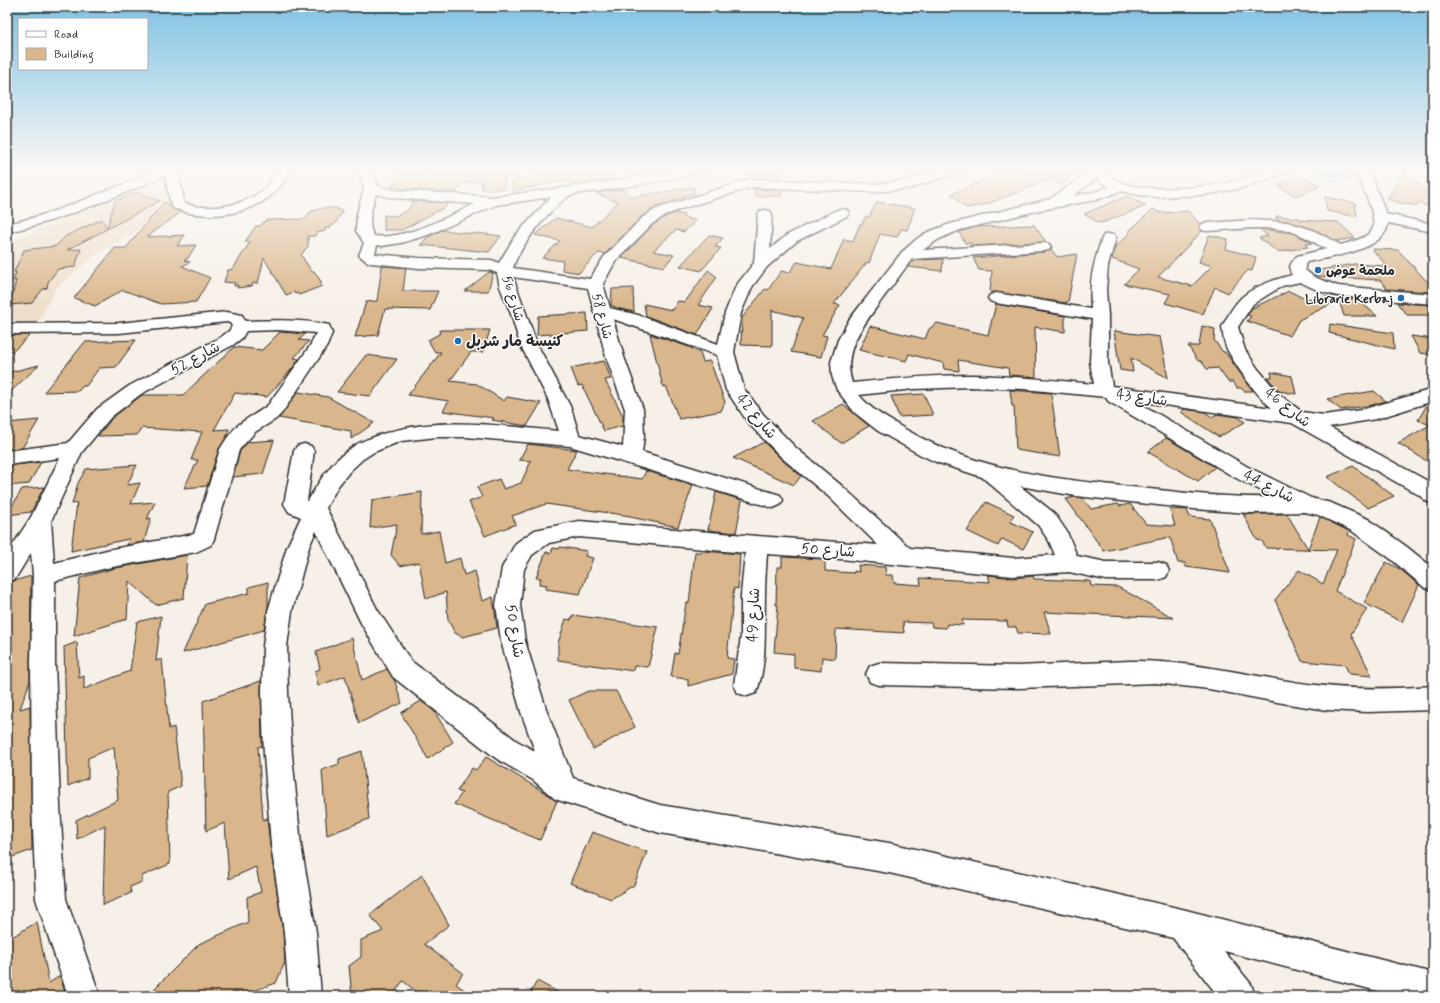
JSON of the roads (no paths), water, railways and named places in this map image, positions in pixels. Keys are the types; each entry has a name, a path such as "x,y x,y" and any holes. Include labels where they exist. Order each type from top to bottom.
{"street":[{"path":"7,239 55,216"},
{"path":"364,216 363,232 366,237 373,240 388,241 415,235 459,216"},
{"name":"شارع 56","path":"542,216 523,236 509,257 505,271 526,340 536,361 558,397 567,419 570,439"},
{"name":"شارع 58","path":"631,456 634,436 634,408 615,357 601,311 599,296 595,284 609,260 647,221 655,216"},
{"path":"762,264 765,216"},
{"path":"601,311 632,319 725,352 733,313 744,286 762,264 792,238 836,216"},
{"path":"1000,216 955,227 937,233 925,240 907,255 850,332 842,354 840,366 846,390 860,407 876,421 912,442 943,457 989,472 1056,486 1223,504 1266,506 1305,504"},
{"path":"1433,228 1380,217 1381,228 1378,235 1372,240 1359,245 1302,259 1298,262 1297,266 1302,277 1318,286 1338,291 1433,299"},
{"path":"7,228 47,219"},
{"path":"1207,227 1261,225 1292,227 1305,232 1339,250"},
{"path":"1104,391 1099,362 1100,315 1098,290 1100,266 1109,238"},
{"path":"373,240 367,252 367,255 372,258 419,262 492,265 505,271 595,284"},
{"path":"907,255 1044,248"},
{"name":"شارع 46","path":"1302,277 1277,283 1247,301 1237,314 1230,327 1236,350 1252,373 1273,398 1298,418 1426,490 1433,496"},
{"path":"996,298 1100,315"},
{"name":"شارع 52","path":"7,329 119,328 227,317 236,319 240,326 236,334 227,341 135,390 104,413 74,450 40,521 7,573"},
{"path":"44,576 107,559 201,540 208,526 214,500 230,449 240,434 248,427 269,415 275,409 318,346 324,333 323,329 319,328 278,325 240,326"},
{"name":"شارع 42","path":"725,352 729,372 735,390 756,419 789,453 835,491 904,556"},
{"name":"شارع 43","path":"846,390 914,383 970,381 1045,384 1324,421 1348,419 1382,411 1417,397 1433,395"},
{"name":"شارع 44","path":"1104,391 1241,472 1305,504 1324,509 1360,525 1399,552 1433,581"},
{"path":"305,996 300,932 286,845 279,763 274,646 280,611 298,546 315,508 330,481 356,454 380,441 398,435 437,430 466,430 570,439 631,456 773,500"},
{"path":"7,458 74,450"},
{"path":"304,451 295,504 301,509 315,508"},
{"path":"989,472 1040,513 1053,528 1069,563"},
{"path":"1040,513 1040,505 1044,493 1056,486"},
{"path":"315,508 369,616 402,669 506,750 543,772 565,789 660,819 889,858 1182,925 1433,989"},
{"path":"40,521 44,576 43,662 46,806 51,899 84,996"},
{"name":"شارع 50","path":"565,789 548,750 513,641 508,605 513,568 524,549 543,536 579,529 757,545 904,556 1013,567 1069,563 1106,571 1158,571"},
{"name":"شارع 49","path":"747,684 753,636 753,595 757,545"},
{"path":"879,674 932,677 1021,677 1126,672 1169,673 1227,680 1327,698 1385,701 1433,698"},
{"path":"1182,925 1239,996"}],"place":[{"name":"ملحمة عوض","path":"1318,270"},
{"name":"Librarie Kerbaj","path":"1401,298"},
{"name":"كنيسة مار شربل","path":"458,341"}]}
